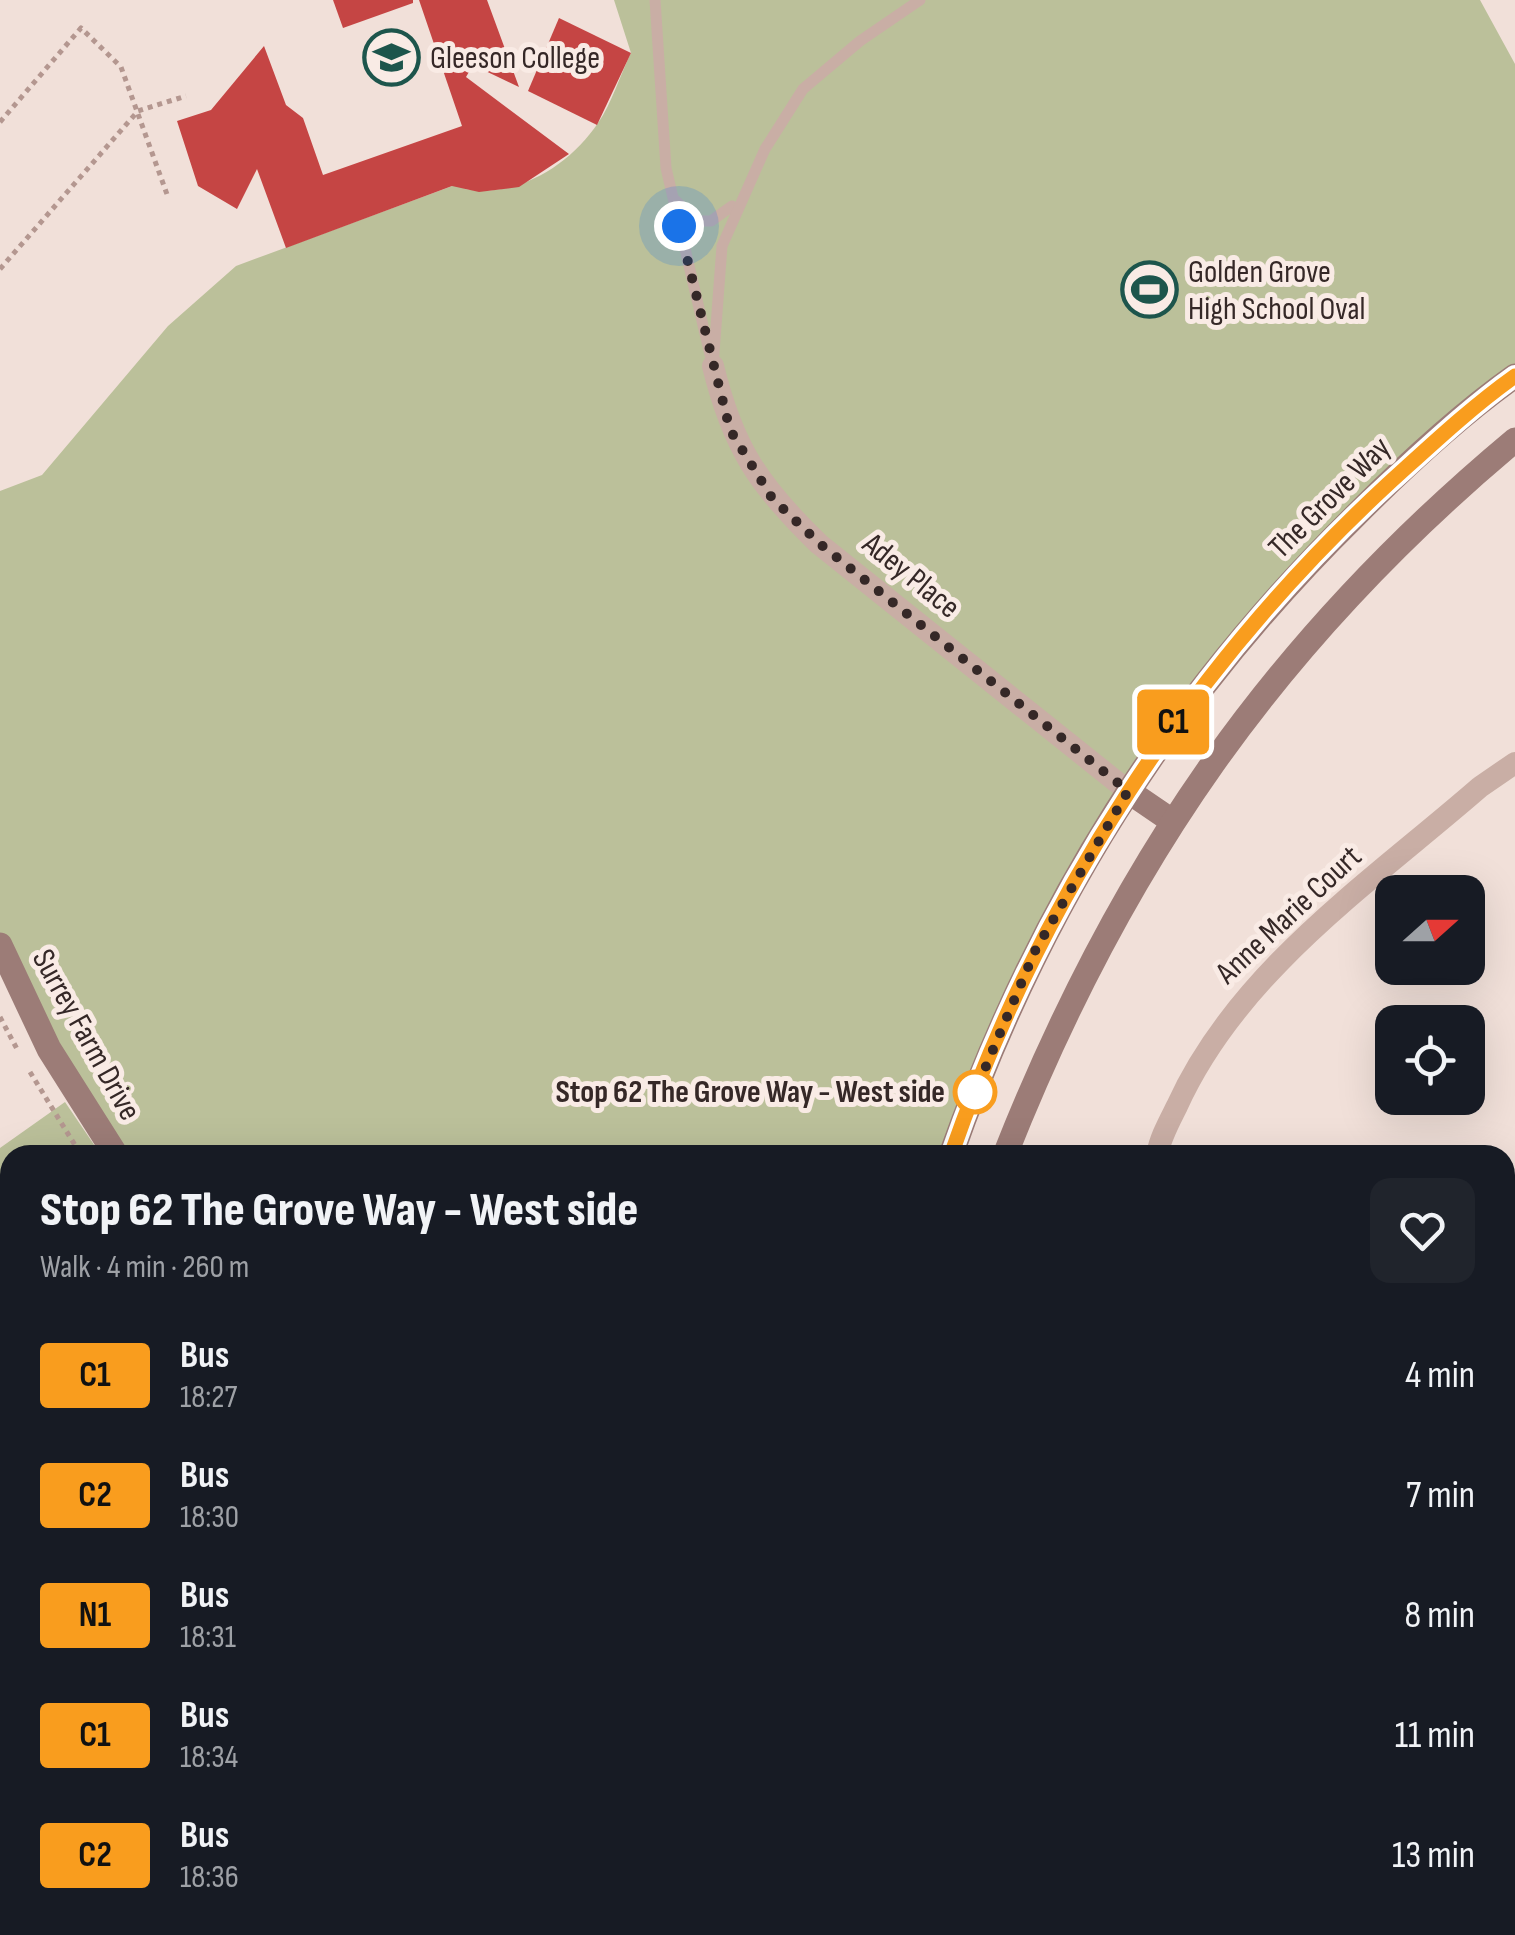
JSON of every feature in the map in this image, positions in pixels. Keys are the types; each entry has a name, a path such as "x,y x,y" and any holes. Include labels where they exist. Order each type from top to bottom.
{"main road":[{"name":"The Grove Way","path":"955,1145 1035,951 1166,732 1306,565 1432,444 1515,376"},
{"path":"1009,1145 1086,970 1172,820 1240,723 1332,612 1416,526 1515,440"},
{"path":"1128,791 1172,820"},
{"name":"Surrey Farm Drive","path":"0,945 49,1048 110,1145"}],"street":[{"name":"Adey Place","path":"713,366 730,430 772,498 820,544 1128,791"},
{"name":"Anne Marie Court","path":"1161,1145 1189,1079 1226,1018 1284,958 1480,787 1515,763"}],"lane":[{"path":"655,0 659,104 672,196 713,366"},
{"path":"672,196 697,220 711,222 725,215 803,89 920,0"},
{"path":"713,366 722,246 744,190"}],"path":[{"path":"0,122 81,28 121,66 168,197"},
{"path":"0,269 138,111 186,96"}],"green space":[{"path":"614,0 1480,0 1515,64 1515,370 1289,583 1071,891 957,1145 110,1145 0,945 0,491 42,475 168,326 236,266 463,182 465,189 484,191 504,189 540,176 572,153 598,123 631,53"},
{"path":"65,1102 94,1145 4,1145"}],"building":[{"path":"333,0 413,0 413,3 343,28"},
{"path":"419,0 487,0 519,87 473,65 466,77 569,154 519,187 479,192 452,186 286,248 257,169 237,209 198,186 177,121 211,110 264,46 286,105 303,118 323,175 462,126"},
{"path":"559,18 631,53 597,125 528,91"}],"bus line":[{"name":"C1","path":"955,1145 1035,951 1166,732 1250,627 1306,565 1432,444 1515,376"}],"place":[{"name":"Gleeson College","path":"391,58"},
{"name":"Golden Grove High School Oval","path":"1149,290"},
{"name":"Stop 62 The Grove Way - West side","path":"975,1092"}],"route":[{"path":"679,226 730,430 752,472 772,498 820,544 1128,791 1035,951 975,1092"}]}
